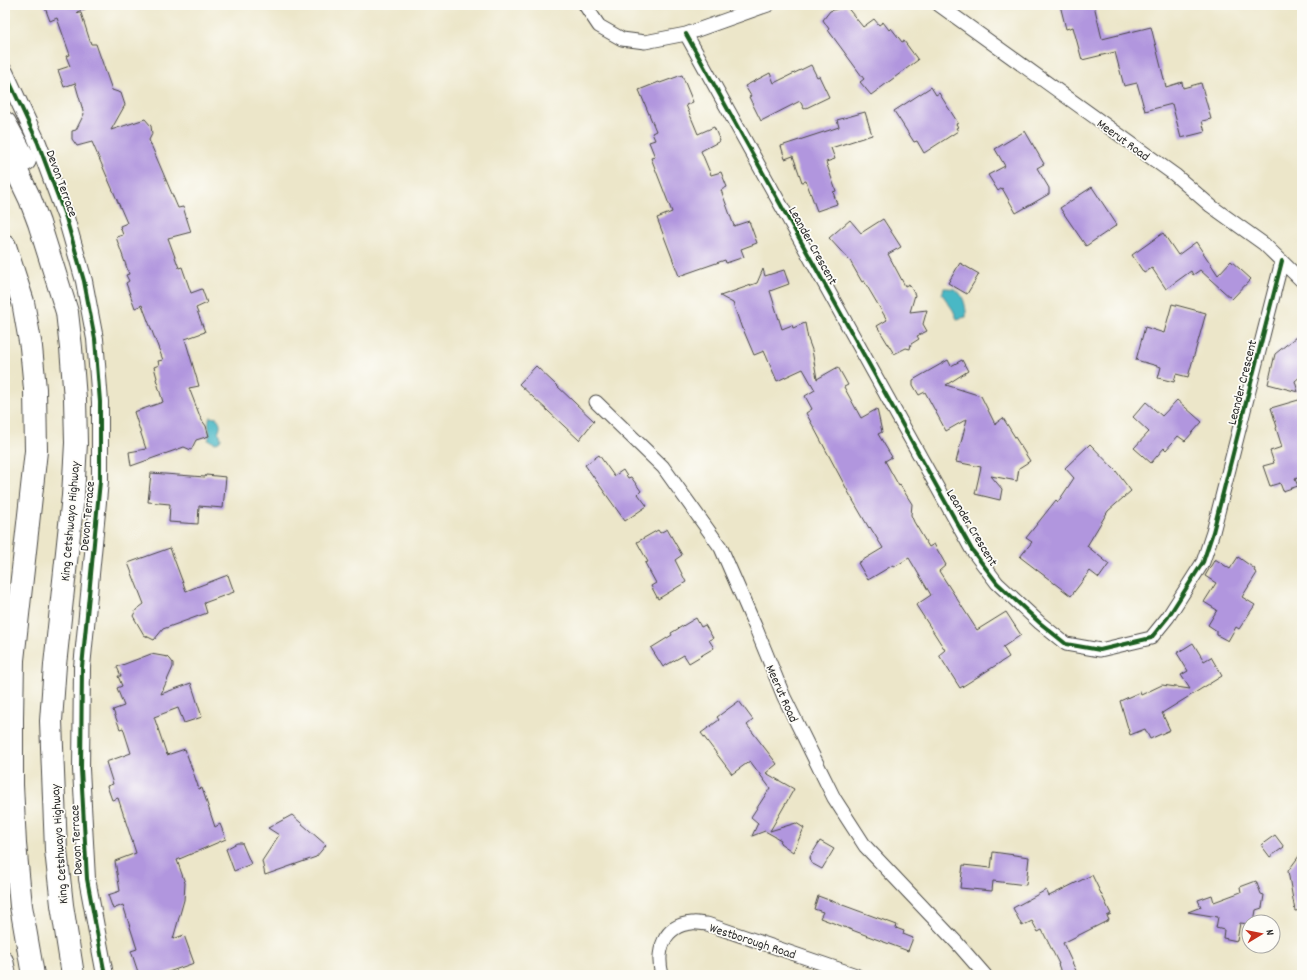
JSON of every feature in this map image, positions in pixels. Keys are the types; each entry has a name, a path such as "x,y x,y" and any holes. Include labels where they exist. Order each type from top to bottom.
{"highway":[{"path":"5,123 25,159 39,194 60,266 62,295"},
{"name":"King Cetshwayo Highway","path":"5,149 35,211 67,312 76,399 76,443 73,496 55,665 51,721 56,850 62,906 74,975"},
{"path":"5,246 23,302 31,347 35,389 36,452 13,660 12,718 12,785 15,844 21,906 33,975"}],"street":[{"path":"585,5 599,26 622,39 645,42 686,34 768,5"},
{"name":"Meerut Road","path":"939,5 1175,175 1211,206 1264,244 1302,281"},
{"name":"Leander Crescent","path":"686,34 972,550 997,583 1040,623 1066,644 1100,650 1151,638 1168,617 1203,562 1213,532 1282,261"},
{"name":"Devon Terrace","path":"5,72 38,143 66,218 84,281 95,339 100,402 100,481 82,667 81,769 87,880 105,975"},
{"name":"Meerut Road","path":"596,402 663,467 721,548 784,697 834,798 864,846 957,943 985,975"},
{"name":"Westborough Road","path":"662,975 659,957 662,944 670,932 680,926 691,923 707,924 856,975"},
{"path":"5,960 8,975"}],"water":[{"path":"944,288 954,289 960,293 966,309 966,317 957,319 953,310 942,294"},
{"path":"210,417 217,418 220,423 218,432 221,439 216,443 208,440"}],"building":[{"path":"44,5 89,5 90,7 77,12 81,13 91,44 96,44 112,90 121,93 125,105 111,130 145,119 151,126 152,134 149,140 178,208 183,207 191,232 168,238 179,268 182,267 191,293 202,289 207,303 196,308 205,332 185,339 199,386 189,388 209,436 196,440 191,450 184,447 131,466 129,452 146,449 134,412 163,402 154,367 159,365 158,361 163,360 142,305 135,308 126,283 129,281 126,275 129,274 116,237 123,235 120,226 127,223 92,142 77,146 72,139 72,131 76,130 84,114 75,83 64,87 58,70 70,66 66,56 70,55 57,18 50,21"},
{"path":"1060,5 1094,5 1102,39 1151,27 1166,87 1182,82 1183,88 1201,83 1211,119 1202,121 1205,132 1181,138 1172,104 1145,111 1137,83 1124,86 1115,52 1082,60 1073,27 1066,29"},
{"path":"846,6 863,27 874,19 879,25 883,22 889,30 891,28 902,42 904,41 918,60 871,95 860,82 864,79 828,30 829,29 823,20 830,11"},
{"path":"811,65 817,77 819,76 829,97 804,109 800,101 761,121 749,97 751,96 745,86 770,73 774,83"},
{"path":"682,75 693,102 686,105 698,134 714,127 720,141 701,151 711,175 721,172 727,187 721,190 734,226 749,221 757,243 741,249 744,257 726,263 725,260 679,276 657,218 672,212 651,158 655,157 649,142 655,140 652,133 656,131 639,90"},
{"path":"931,87 936,95 939,93 958,123 956,124 958,127 956,128 958,131 924,153 917,141 914,142 894,111"},
{"path":"865,112 872,135 831,148 835,159 826,162 836,191 833,192 837,204 817,211 806,181 802,182 793,156 785,159 781,146 839,127 837,120"},
{"path":"1025,131 1044,164 1037,168 1049,188 1049,194 1016,213 1002,188 998,191 988,175 1005,166 995,149"},
{"path":"1092,187 1117,225 1086,246 1060,208"},
{"path":"883,219 901,247 888,254 905,286 909,284 915,295 910,312 927,310 923,324 927,331 917,336 919,339 911,344 910,349 906,348 894,354 877,326 887,320 864,281 862,282 850,261 829,238 850,220 861,233"},
{"path":"1163,233 1178,255 1196,242 1218,275 1231,261 1251,279 1232,299 1200,270 1193,275 1191,271 1166,289 1152,268 1144,273 1132,255"},
{"path":"960,263 979,274 967,294 948,283"},
{"path":"763,269 765,276 784,270 789,284 770,291 782,329 792,325 793,328 805,323 817,379 838,367 848,385 844,387 861,418 877,409 882,432 878,434 892,457 885,461 899,486 900,485 912,504 911,515 914,522 929,547 934,544 946,565 939,571 977,630 1006,612 1021,635 1003,647 1009,657 960,688 939,655 945,650 916,605 931,595 909,558 894,567 893,565 868,580 858,563 883,548 870,527 869,528 851,497 806,413 812,409 805,396 815,390 803,369 777,381 764,351 754,355 742,329 733,303 720,296 757,283"},
{"path":"1172,304 1206,313 1188,377 1176,374 1174,382 1158,378 1161,367 1136,360 1145,327 1164,333"},
{"path":"1296,337 1302,345 1302,375 1295,381 1298,392 1268,384 1275,354"},
{"path":"948,360 951,366 962,360 968,371 946,385 981,396 995,424 1003,418 1030,461 1019,468 1017,481 991,476 1002,489 1000,500 975,494 981,467 956,462 967,419 946,431 925,392 919,395 913,385 913,380"},
{"path":"536,366 594,421 579,440 519,384"},
{"path":"1302,399 1302,476 1295,479 1298,486 1283,491 1280,483 1270,486 1263,466 1274,463 1270,451 1282,447 1271,408"},
{"path":"1177,400 1202,422 1185,441 1178,436 1166,450 1164,448 1151,463 1134,448 1149,432 1133,417 1146,402 1162,416"},
{"path":"1090,444 1116,471 1131,491 1108,511 1087,546 1109,564 1099,578 1090,571 1071,596 1020,557 1032,542 1026,538 1056,500 1058,502 1074,478 1065,468"},
{"path":"599,455 614,476 623,470 628,478 631,477 641,491 638,494 647,506 625,521 585,465"},
{"path":"151,473 226,477 223,508 199,506 198,524 169,522 170,504 148,502"},
{"path":"667,529 682,555 675,560 686,582 658,599 651,586 656,583 645,563 648,562 637,542 658,530 660,533"},
{"path":"170,548 186,591 228,575 234,592 204,603 207,613 163,629 154,640 144,635 133,616 136,610 144,604 128,563"},
{"path":"1238,557 1255,569 1254,571 1257,573 1242,597 1255,605 1239,629 1236,627 1228,641 1217,635 1217,631 1208,625 1217,610 1204,602 1216,583 1205,576 1215,559 1230,569"},
{"path":"696,618 701,627 705,625 713,638 709,640 714,648 689,663 684,655 663,667 651,648 672,635 671,633"},
{"path":"1193,643 1204,661 1211,657 1222,676 1162,713 1170,730 1150,739 1145,729 1130,735 1120,701 1140,692 1141,695 1162,685 1190,689 1181,675 1188,671 1177,653"},
{"path":"151,654 168,657 173,663 173,667 161,694 191,683 202,717 184,723 178,708 154,717 167,755 185,749 199,789 202,788 215,827 220,824 226,839 177,860 185,883 184,900 173,939 184,935 194,963 160,975 139,975 131,951 137,949 123,905 113,909 108,895 120,891 115,861 136,853 118,798 112,800 107,786 113,784 106,762 131,753 123,728 120,729 113,710 124,706 117,688 122,686 118,676 121,676 117,667"},
{"path":"739,701 753,720 747,725 777,764 766,773 794,789 770,831 796,823 804,828 793,852 780,843 781,840 765,831 752,836 758,823 751,817 770,788 750,761 732,774 701,733 719,720 717,717"},
{"path":"292,815 326,845 316,857 265,875 262,861 279,835 268,828"},
{"path":"1275,835 1284,847 1270,857 1261,845"},
{"path":"820,841 834,849 822,869 811,863 810,857"},
{"path":"237,843 242,843 251,864 234,871 226,849"},
{"path":"993,852 1029,857 1026,885 993,881 992,891 960,888 963,865 991,868"},
{"path":"1302,852 1302,910 1295,911 1288,871"},
{"path":"1092,875 1111,914 1107,916 1109,920 1063,943 1078,975 1062,975 1059,964 1042,930 1038,932 1032,921 1022,926 1013,908 1046,890 1049,896"},
{"path":"1256,881 1261,894 1264,895 1262,908 1256,910 1255,914 1241,914 1241,923 1237,941 1223,938 1224,930 1216,928 1218,917 1188,912 1201,907 1198,900 1212,895 1214,902 1241,892 1240,887"},
{"path":"818,896 897,925 896,928 904,931 903,934 913,938 908,951 820,918 823,912 814,909"}],"cycle path":[{"path":"686,34 972,550 997,583 1040,623 1066,644 1100,650 1151,638 1168,617 1203,562 1213,532 1282,261"},
{"path":"5,72 38,143 66,218 84,281 95,339 100,402 100,481 82,667 81,769 87,879 105,975"}]}
